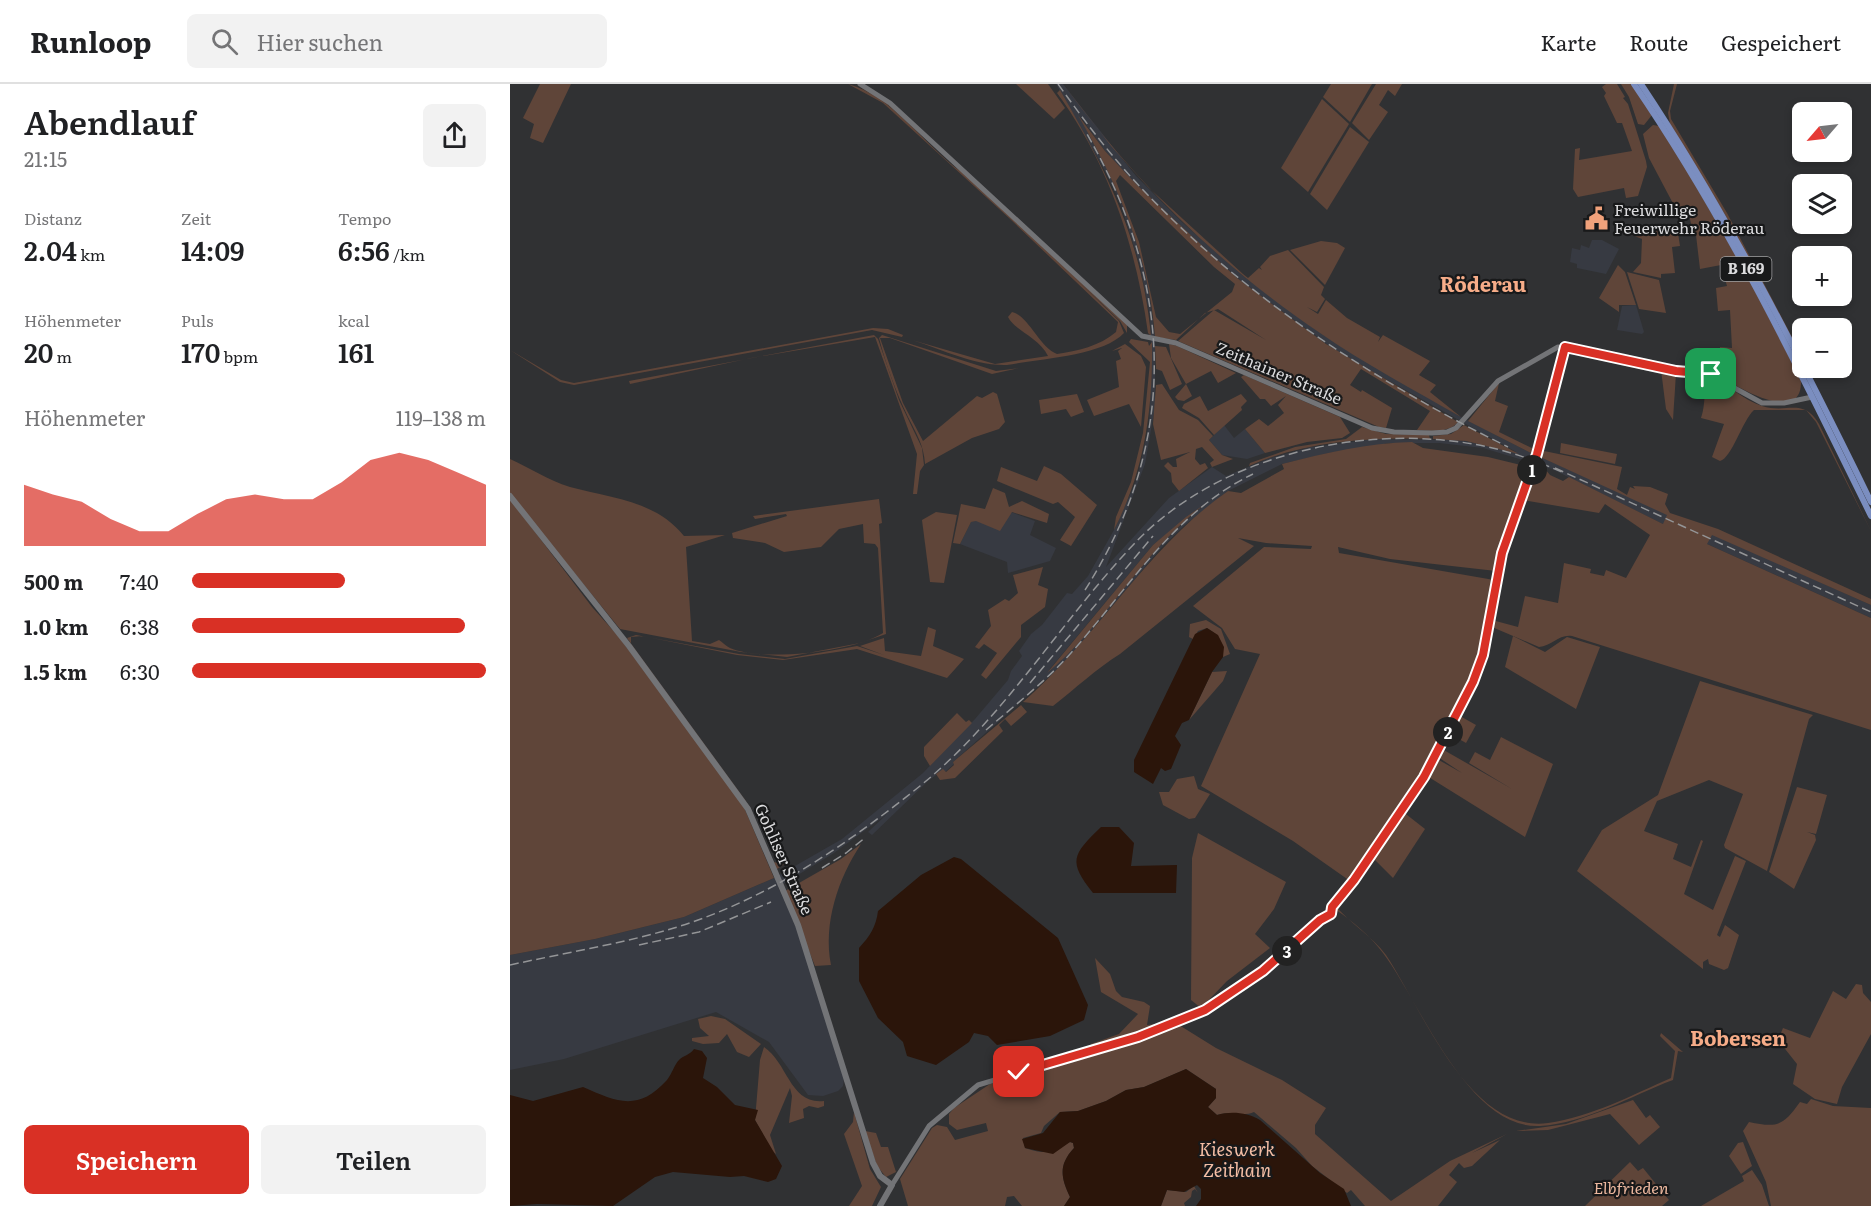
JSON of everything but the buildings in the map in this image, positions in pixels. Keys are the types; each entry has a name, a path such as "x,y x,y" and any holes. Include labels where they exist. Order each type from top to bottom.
{"main road":[{"name":"B 169","path":"1634,84 1674,143 1736,250 1871,516"},
{"name":"B 169","path":"1641,84 1728,224 1871,502"},
{"path":"1812,397 1820,402"},
{"name":"Gohliser Straße","path":"510,496 629,646 748,809 798,925 873,1163 880,1176 892,1185"},
{"path":"880,1206 892,1185"}],"street":[{"name":"Zeithainer Straße","path":"860,84 878,93 1142,336 1176,343 1372,428 1386,432 1451,431 1498,381 1547,352 1565,347"},
{"path":"892,1185 929,1126 978,1085 1172,1024 1205,1010 1263,971 1320,920 1331,914 1332,907 1354,880 1424,777 1473,682 1481,662 1502,553 1537,454 1565,347 1676,371 1707,373 1762,403 1790,403 1812,397"}],"shaded area":[{"path":"1056,84 1063,84 1136,176 1183,223 1242,275 1319,332 1461,417 1525,450 1871,605 1871,618 1663,524 1552,469 1483,448 1439,443 1390,443 1329,453 1282,464 1228,491 1185,525 1162,547 1062,665 953,762 954,764 945,772 943,770 928,781 872,835 868,832 887,814 834,853 778,887 799,933 844,1078 843,1086 838,1091 823,1096 808,1095 769,1042 716,1012 564,1059 510,1070 510,955 595,939 684,917 774,878 842,839 923,773 975,719 1008,680 1011,671 1022,656 1019,651 1031,634 1042,625 1067,593 1072,594 1088,576 1114,530 1137,479 1149,424 1152,365 1150,317 1140,266 1120,202","holes":["1079,115 1105,151 1145,195 1242,282 1339,353 1516,452 1460,440 1375,439 1311,447 1270,458 1226,476 1212,467 1169,498 1106,567 1145,464 1155,407 1155,337 1148,283 1134,232 1116,185","1199,509 1165,539 1074,648 1049,670 1153,545"]},
{"path":"1592,240 1602,240 1619,249 1606,274 1577,268 1577,264 1570,262 1572,248 1580,250 1581,245 1589,248"},
{"path":"1636,305 1644,332 1642,334 1617,330 1622,306"},
{"path":"1224,425 1234,438 1245,429 1265,453 1247,459 1222,455 1209,440"},
{"path":"1011,512 1035,521 1030,535 1056,548 1050,561 1008,573 1007,562 960,544 971,522"}],"green space":[{"path":"540,84 571,84 543,143 530,138 534,124 523,118"},
{"path":"848,84 864,90 854,84 881,97 897,112 880,100 894,110 960,171 955,165 1127,325 1127,333 1120,321 1077,280 1119,321 1124,333 1114,341 1086,352 1007,365 994,364 981,362 968,359 905,338 995,364 1048,356 1039,344 1011,322 1008,317 1012,312 1024,319 1045,345 1057,354 1103,341 1116,332 1118,322 883,103"},
{"path":"1016,84 1048,84 1065,108 1054,119"},
{"path":"1331,84 1372,84 1350,122 1323,97"},
{"path":"1376,84 1402,84 1395,96 1388,90 1379,105 1388,112 1369,140 1352,123"},
{"path":"1606,84 1617,84 1625,97 1623,98 1628,104 1646,161 1647,167 1638,196 1626,198 1624,188 1578,197 1573,189 1575,149 1580,148 1579,160 1632,151 1622,123 1617,123 1604,96 1606,93 1602,87"},
{"path":"1621,84 1632,84 1652,115 1644,125 1638,124 1629,97"},
{"path":"1674,84 1677,84 1670,111 1671,119 1727,213 1792,337 1792,343 1725,215 1670,124 1668,113"},
{"path":"1060,90 1093,150 1120,208 1140,269 1151,336 1148,333 1128,238 1117,207 1091,148 1057,93"},
{"path":"1322,99 1349,124 1308,192 1281,168"},
{"path":"897,112 924,135 955,165"},
{"path":"1078,115 1105,151 1137,185 1237,278 1326,344 1458,422 1445,430 1417,430 1430,411 1361,369 1350,385 1392,408 1386,428 1379,427 1178,341 1232,292 1235,284 1214,267 1120,175 1116,181 1139,242 1156,317 1169,332 1180,334 1198,319 1176,340 1155,337 1152,307 1139,250 1118,195","holes":["1218,309 1266,340 1214,310"]},
{"path":"1095,125 1120,155 1152,191 1111,146"},
{"path":"1653,125 1659,126 1672,144 1749,279 1792,363 1792,378 1801,380 1798,394 1790,401 1779,402 1764,399 1714,373 1714,369 1718,369 1720,347 1732,348 1730,310 1718,311 1716,288 1727,286 1721,265 1700,269 1696,235 1693,234 1688,209 1677,211 1649,158 1643,134"},
{"path":"1350,127 1369,142 1327,210 1310,194"},
{"path":"1152,191 1248,278 1259,268 1262,270 1260,267 1270,256 1288,250 1324,287 1321,295 1325,299 1317,312 1307,307 1318,314 1326,300 1347,318 1380,337 1378,342 1383,335 1430,361 1419,375 1436,385 1430,392 1461,417 1354,355 1283,307 1213,250"},
{"path":"1635,225 1663,227 1663,233 1678,233 1680,246 1672,247 1675,273 1661,274 1661,278 1633,272 1641,263 1642,239 1632,235"},
{"path":"1321,241 1337,243 1345,248 1325,285 1290,250"},
{"path":"1618,265 1625,272 1636,305 1619,305 1619,312 1599,298"},
{"path":"1627,272 1659,280 1666,313 1639,309"},
{"path":"873,328 888,329 903,335 902,337 872,330 574,385 560,382 510,350 561,380 574,383"},
{"path":"874,335 878,339 899,400 922,448 924,465 920,471 917,494 913,494 917,454 875,337 756,357"},
{"path":"882,335 996,371 1019,368 992,374 890,338 880,338 903,403 923,441 977,396 982,398 993,392 997,394 1005,422 999,429 972,438 925,464 919,439 899,398 888,368 879,338"},
{"path":"1131,339 1148,342 1149,346 1152,342 1149,415 1133,484 1114,530 1116,517 1131,482 1143,433 1150,362 1129,342"},
{"path":"1125,344 1141,356 1146,367 1141,427 1129,404 1094,416 1087,400 1119,387 1116,361 1121,359 1118,351 1122,348 1112,351"},
{"path":"1169,344 1236,373 1218,383 1211,371 1186,384 1171,358"},
{"path":"1155,346 1166,347 1182,384 1170,390 1162,371 1156,369"},
{"path":"748,359 630,384 629,381"},
{"path":"1661,370 1676,373 1673,420 1666,409"},
{"path":"1244,375 1340,417 1350,433 1342,438 1307,442 1265,453 1245,429 1259,419 1268,426 1284,413 1278,405 1286,396 1271,406 1265,399 1260,399 1241,377"},
{"path":"1709,376 1762,406 1804,410 1754,410 1729,453 1720,461 1712,457 1724,424 1701,418"},
{"path":"1499,383 1495,401 1508,406 1499,432 1536,450 1535,455 1468,421"},
{"path":"1162,384 1179,410 1198,420 1213,436 1209,440 1222,455 1233,459 1212,467 1210,463 1214,460 1202,447 1196,449 1195,459 1200,465 1205,463 1208,468 1179,491 1172,482 1171,473 1164,466 1168,462 1173,467 1177,467 1176,459 1190,452 1161,460 1153,424 1156,385"},
{"path":"1186,384 1192,396 1184,401 1178,400 1175,397"},
{"path":"1077,394 1084,412 1071,417 1066,409 1041,414 1039,400"},
{"path":"1241,394 1247,401 1241,407 1242,410 1214,435 1199,418 1182,408 1184,404 1200,396 1208,411"},
{"path":"1807,411 1819,424 1871,531 1816,422"},
{"path":"1464,425 1519,454 1466,441 1433,439 1433,436 1451,434"},
{"path":"1362,427 1386,434 1429,435 1430,439 1338,442 1293,451 1249,466 1250,463 1295,447 1346,439"},
{"path":"1412,442 1423,448 1488,457 1529,467 1496,571 1390,559 1338,547 1339,553 1494,580 1479,656 1463,699 1424,769 1350,881 1293,841 1201,786 1260,654 1235,649 1222,628 1193,606 1264,547 1311,549 1312,546 1266,543 1238,538 1254,546 1053,706 1023,702 1075,650 1172,539 1228,491 1241,493 1284,469 1282,464 1363,446"},
{"path":"1561,443 1617,454 1615,464 1560,453"},
{"path":"1544,451 1622,467 1617,489 1627,495 1630,487 1635,489 1633,486 1650,487 1668,494 1665,504 1670,513 1718,529 1871,599 1871,605 1712,535 1707,544 1871,618 1871,730 1572,636 1563,637 1539,647 1492,627 1492,620 1518,627 1525,596 1558,603 1564,563 1591,569 1590,573 1604,576 1606,570 1626,578 1650,535 1605,504 1599,513 1523,500 1535,468 1545,469 1550,475 1563,481 1569,477 1663,524 1667,515 1538,456 1542,456"},
{"path":"510,459 570,487 646,508 660,515 684,536 725,535 686,547 692,641 710,644 719,640 730,648 763,654 811,652 787,657 741,652 620,629 510,494"},
{"path":"1044,466 1061,474 1097,505 1071,546 1060,540 1075,517 1058,502 1053,504 997,481 1001,467 1037,481"},
{"path":"993,488 1005,493 1009,507 1022,501 1049,514 1047,523 1012,512 1000,531 976,521 971,522 960,544 953,543 961,504 985,509"},
{"path":"510,499 592,607 619,637 743,805 774,878 684,917 595,939 510,955"},
{"path":"879,499 882,523 879,524 886,634 870,640 883,633 878,548 875,544 864,543 863,524 839,529 821,547 784,552 765,543 733,538 732,533 787,516 786,514 755,519 753,516"},
{"path":"1208,502 1163,542 1088,632 1047,673 1153,545"},
{"path":"936,512 957,515 944,583 930,582 922,520"},
{"path":"1043,567 1038,585 1048,589 1045,607 1021,625 1021,637 986,679 981,675 997,653 984,644 979,649 975,647 991,626 988,610 1005,599 1009,601 1018,593 1013,575"},
{"path":"1206,620 1221,629 1230,654 1223,657 1220,640 1207,628 1198,631 1193,639 1189,637 1190,624"},
{"path":"928,627 936,630 933,646 964,659 947,678 857,649 783,660 737,655 649,637 739,654 785,659 857,646 884,655 860,646 884,638 885,651 921,656"},
{"path":"1513,636 1545,652 1567,637 1600,647 1576,709 1505,667"},
{"path":"631,643 715,759 631,644"},
{"path":"857,644 830,650 811,652"},
{"path":"1227,671 1223,681 1189,720 1212,672"},
{"path":"1700,681 1813,715 1809,719 1767,871 1725,848 1724,845 1743,794 1709,780 1657,801 1644,831 1678,844 1673,859 1691,867 1701,840 1703,841 1684,894 1713,910 1735,856 1746,861 1717,935 1720,937 1725,925 1739,935 1728,968 1724,970 1709,964 1708,959 1703,962 1703,969 1577,871 1602,830 1658,795"},
{"path":"1021,705 1027,712 1011,726 1005,719 999,725 1003,731 955,778 940,780 936,774 943,769 946,772 954,765 953,762"},
{"path":"957,713 966,722 969,720 972,723 930,766 924,756 924,747"},
{"path":"1460,716 1476,725 1466,743 1450,734"},
{"path":"1501,737 1553,764 1525,837 1427,776 1437,759 1462,773 1438,757 1442,749 1512,789 1469,763 1475,752 1490,760"},
{"path":"1194,776 1198,789 1210,794 1195,818 1189,819 1163,805 1159,792 1169,792 1177,779"},
{"path":"1797,787 1827,795 1816,834 1807,832 1815,835 1816,840 1794,889 1769,872"},
{"path":"747,802 773,862 785,864 777,869 774,868"},
{"path":"1402,811 1425,829 1393,878 1372,857"},
{"path":"1198,833 1286,882 1274,909 1255,934 1270,948 1227,981 1201,1008 1191,1000 1192,858"},
{"path":"861,844 845,872 834,902 829,933 831,965 815,966 785,891 841,859"},
{"path":"1369,937 1386,955 1412,999 1383,953"},
{"path":"1095,958 1110,974 1116,991 1122,997 1144,1002 1150,1006 1147,1025 1156,1024 1161,1031 1179,1025 1216,1048 1282,1080 1326,1108 1315,1125 1315,1134 1391,1201 1450,1161 1507,1134 1472,1153 1500,1140 1472,1166 1464,1168 1459,1163 1449,1175 1457,1182 1438,1206 1365,1206 1351,1190 1347,1193 1312,1166 1296,1148 1254,1112 1217,1115 1208,1107 1216,1098 1216,1089 1186,1069 1144,1087 1126,1090 1106,1101 1078,1111 1060,1112 1044,1126 1041,1133 1023,1138 1025,1148 1038,1152 1053,1151 1070,1142 1073,1143 1074,1148 1063,1166 1063,1178 1070,1197 1064,1206 1022,1206 1014,1196 1007,1197 1005,1206 908,1206 900,1179 932,1128 937,1125 947,1127 955,1140 988,1131 986,1123 957,1130 949,1124 949,1114 954,1108 990,1084 1090,1054 1091,1044 1119,1034 1138,1014 1101,992"},
{"path":"1856,984 1862,985 1863,993 1871,1002 1871,1034 1842,1087 1837,1104 1815,1099 1793,1084 1797,1064 1778,1040 1783,1028 1810,1038 1833,991 1846,999"},
{"path":"1412,999 1448,1059 1458,1072 1450,1063"},
{"path":"711,1016 725,1019 761,1044 749,1057 737,1052 727,1034 719,1043 703,1044 692,1041 692,1038 709,1036 700,1028 698,1019"},
{"path":"1661,1033 1683,1052 1678,1051 1673,1080 1608,1108 1557,1124 1540,1126 1514,1122 1490,1107 1471,1088 1494,1109 1520,1121 1548,1123 1596,1111 1671,1078 1675,1051 1660,1036"},
{"path":"764,1047 779,1063 796,1090 813,1100 824,1101 824,1106 818,1108 809,1106 803,1109 804,1118 789,1123 792,1096 790,1088 770,1135 776,1154 772,1151 755,1120 760,1060"},
{"path":"1811,1099 1833,1106 1871,1108 1871,1206 1771,1206 1766,1182 1743,1131 1749,1122 1766,1125 1779,1123 1789,1116 1800,1102 1807,1104"},
{"path":"1633,1100 1646,1118 1650,1115 1660,1127 1639,1145 1610,1114 1548,1130 1516,1131 1566,1124"},
{"path":"854,1112 870,1169 881,1187 872,1206 849,1206 862,1186 844,1134 853,1122"},
{"path":"865,1131 876,1133 881,1147 888,1147 896,1172 886,1177 877,1166"},
{"path":"1743,1142 1752,1166 1741,1174 1729,1156 1738,1143"},
{"name":"Elbfrieden","path":"1630,1162 1638,1171 1643,1168 1669,1200 1662,1206 1585,1206"},
{"path":"1752,1170 1762,1185 1769,1206 1701,1206 1744,1181 1742,1176"},
{"path":"1194,1186 1198,1193 1195,1189 1192,1191 1191,1197 1184,1203 1185,1206 1161,1206 1167,1190 1186,1192"}],"water":[{"path":"1207,628 1218,635 1224,647 1223,657 1212,672 1189,720 1182,723 1175,736 1181,745 1171,769 1165,771 1161,768 1153,784 1134,772 1134,760 1195,634"},
{"path":"1101,827 1119,827 1134,843 1131,866 1177,865 1176,893 1093,893 1080,873 1077,858 1084,845"},
{"path":"954,857 961,859 1058,938 1088,1005 1084,1020 1050,1036 997,1045 988,1036 974,1033 969,1042 936,1065 907,1056 903,1042 878,1018 859,981 859,948 872,931 878,911 921,875"},
{"path":"694,1049 702,1051 707,1058 703,1078 717,1087 735,1105 758,1110 755,1120 782,1166 776,1179 768,1182 744,1176 673,1172 655,1177 613,1206 537,1204 510,1206 510,1095 533,1101 583,1087 617,1100 637,1100 656,1090 667,1080 679,1060"},
{"name":"Kieswerk Zeithain","path":"1186,1069 1216,1089 1216,1098 1208,1107 1217,1115 1238,1113 1260,1120 1320,1173 1344,1189 1351,1206 1196,1206 1201,1199 1201,1189 1197,1185 1184,1192 1167,1190 1161,1206 1064,1206 1070,1197 1063,1178 1063,1166 1074,1148 1073,1143 1070,1142 1053,1154 1025,1148 1022,1139 1043,1133 1060,1112 1078,1111 1106,1101 1126,1090 1144,1087"}],"railway":[{"path":"1058,84 1131,177 1171,219 1214,258 1260,295 1355,362 1456,421 1508,447"},
{"path":"1085,590 1116,534 1138,477 1150,420 1154,363 1150,306 1137,248 1116,191 1087,134"},
{"path":"510,965 634,939 708,916 772,887 863,830 920,786 978,730 1134,544 1167,514 1205,489 1247,469 1291,454 1336,444 1383,439 1428,439 1496,449 1562,472"},
{"path":"1555,468 1871,612"},
{"path":"986,730 1061,663 1176,530 1225,490 1253,474"},
{"path":"1030,683 1153,536"},
{"path":"822,868 866,837"},
{"path":"639,945 699,932 771,902"}],"place":[{"name":"Freiwillige Feuerwehr Röderau","path":"1596,219"}],"district":[{"name":"Röderau","path":"1483,285"},
{"name":"Bobersen","path":"1738,1039"}],"route":[{"path":"1019,1072 1138,1037 1205,1010 1263,971 1324,916 1331,914 1332,907 1354,880 1424,777 1479,668 1502,553 1537,454 1565,347 1676,371 1711,374"}]}
